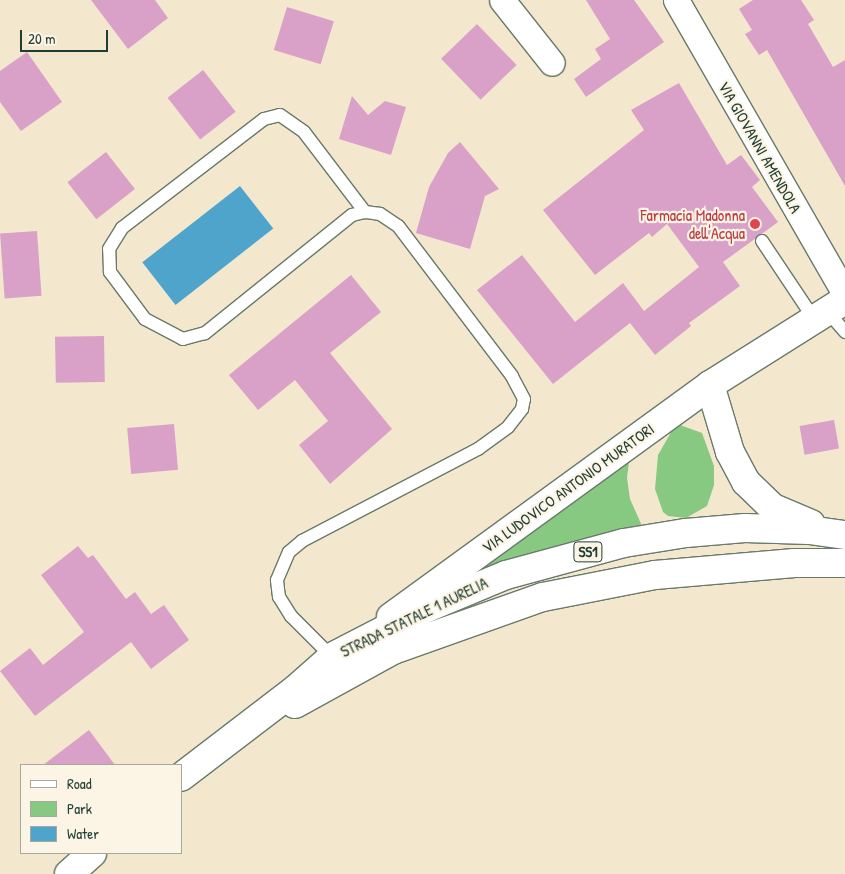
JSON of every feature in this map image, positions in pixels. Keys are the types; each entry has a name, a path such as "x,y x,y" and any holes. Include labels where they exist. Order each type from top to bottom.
{"main road":[{"name":"VIA LUDOVICO ANTONIO MURATORI","path":"340,653 710,385 825,312"},
{"path":"710,385 730,452 755,493 791,517 845,535"},
{"name":"STRADA STATALE 1 AURELIA","path":"182,776 340,653 467,589 506,575 624,543 745,528 809,530 845,535"},
{"name":"STRADA STATALE 1 AURELIA","path":"219,746 393,650 543,597 655,575 794,563 845,563"}],"street":[{"path":"502,0 552,63"},
{"name":"VIA GIOVANNI AMENDOLA","path":"676,0 825,312"}],"lane":[{"path":"340,653 291,616 280,597 277,580 288,552 302,541 478,449 508,427 522,409 524,399 512,376 467,312 390,218 365,212 352,215 205,333 183,338 145,319 110,272 108,249 122,228 264,119 280,115 304,132 365,212"},
{"path":"762,241 845,332"}],"green space":[{"path":"680,425 702,433 714,466 714,485 707,506 686,518 668,516 663,512 655,489 658,455 674,427"},
{"path":"630,454 627,478 630,499 643,528 566,545 480,570 477,565"}],"water":[{"path":"240,186 273,229 176,305 142,262"}],"building":[{"path":"91,0 155,0 168,18 128,49"},
{"path":"586,0 634,0 664,42 586,97 574,79 601,59 595,49 610,39"},
{"path":"753,0 801,0 814,20 808,24 833,67 845,60 845,186 767,50 759,55 745,34 752,30 739,9"},
{"path":"287,7 334,21 321,64 274,50"},
{"path":"477,24 517,65 481,100 441,59"},
{"path":"27,52 62,102 21,131 0,102 0,71"},
{"path":"203,70 236,112 200,139 168,98"},
{"path":"679,83 727,165 741,155 760,180 752,187 778,222 723,262 740,286 689,323 691,326 655,355 630,323 553,384 477,290 522,255 575,322 623,283 644,311 699,267 667,224 652,237 649,233 595,275 543,210 644,130 631,110"},
{"path":"352,96 368,115 385,101 406,107 391,155 339,139"},
{"path":"460,142 499,189 485,196 470,249 416,233 429,187 448,153"},
{"path":"106,152 135,189 96,219 67,182"},
{"path":"37,231 42,296 5,298 0,234"},
{"path":"351,275 381,312 330,353 392,429 330,484 299,445 328,421 295,380 258,410 229,375"},
{"path":"104,336 105,382 56,383 55,337"},
{"path":"834,420 839,449 805,455 800,426"},
{"path":"174,424 178,470 131,474 127,428"},
{"path":"78,546 88,558 93,555 126,599 135,592 151,614 164,605 189,640 151,669 131,642 35,716 0,671 30,648 43,665 84,632 41,575"},
{"path":"89,730 114,764 44,764"}],"place":[{"name":"Farmacia Madonna dell'Acqua","path":"755,224"}]}
